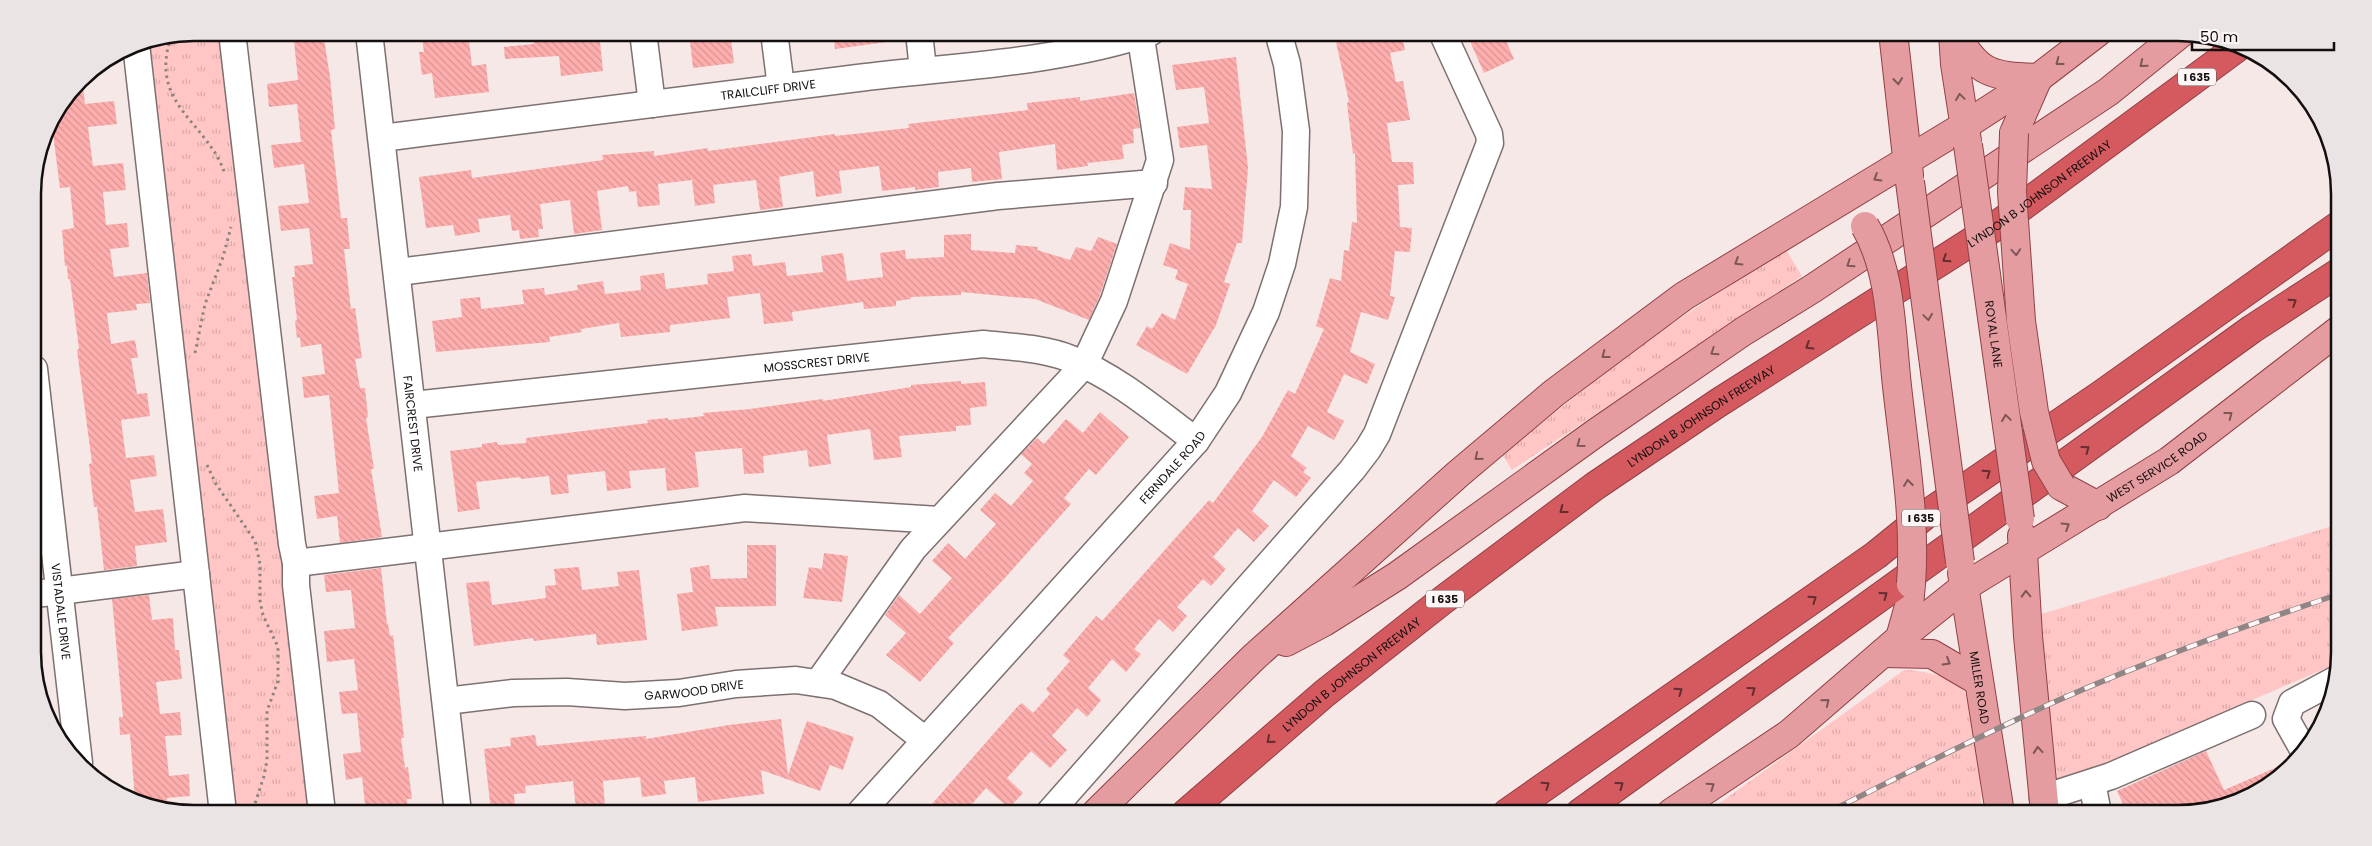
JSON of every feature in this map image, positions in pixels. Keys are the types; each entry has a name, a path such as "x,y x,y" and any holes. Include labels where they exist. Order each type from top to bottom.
{"highway":[{"name":"LYNDON B JOHNSON FREEWAY","path":"1196,804 1325,693 1443,600 1595,486 1718,403 1993,228 2232,51"},
{"name":"I 635","path":"1518,804 1876,555 1924,516 2110,388 2331,231"},
{"path":"1592,804 2252,329 2331,278"}],"main road":[{"path":"1894,41 1908,171 1962,575"},
{"name":"ROYAL LANE","path":"1955,41 1966,135 2024,552 2028,636 2044,804"},
{"path":"1959,41 1967,54 1981,68 2003,77 2038,78"},
{"path":"1105,805 1253,658 1450,481 1554,393 1684,296 1834,204 1908,171 1966,135 2086,41"},
{"path":"1253,658 1324,622 1397,576 1597,432 1728,342 1812,289 2108,92 2171,41"},
{"path":"2038,78 2014,133 2012,192 2021,321 2036,420 2046,461 2060,486 2098,506"},
{"path":"1834,204 1865,226 1876,244 1885,280 1914,548 1909,606 1892,646 1932,654 1978,681"},
{"name":"WEST SERVICE ROAD","path":"1683,804 1789,734 1892,646 1962,575 2024,552 2169,460 2331,335"},
{"name":"MILLER ROAD","path":"1962,575 1999,804"}],"street":[{"name":"FERNDALE ROAD","path":"867,805 1196,441 1228,393 1266,312 1282,264 1292,217 1296,131 1287,64 1281,41"},
{"path":"1056,805 1352,470 1377,434 1490,143 1489,134 1446,41"},
{"path":"233,42 292,544 296,563 296,585 321,805"},
{"name":"FAIRCREST DRIVE","path":"371,42 457,805"},
{"path":"644,42 652,104"},
{"path":"775,42 781,87"},
{"path":"920,42 923,70"},
{"name":"TRAILCLIFF DRIVE","path":"382,138 781,87 1043,58 1082,51 1117,42"},
{"path":"818,683 913,549 1084,365 1114,301 1160,160 1145,42"},
{"path":"137,52 222,805"},
{"path":"398,272 998,196 1154,183"},
{"name":"MOSSCREST DRIVE","path":"413,405 984,344 1034,350 1069,358 1118,382 1196,441"},
{"name":"VISTADALE DRIVE","path":"41,499 47,593 73,745"},
{"path":"296,563 745,508 940,520"},
{"path":"47,593 196,574"},
{"name":"GARWOOD DRIVE","path":"446,701 513,692 567,692 626,696 680,693 736,684 796,680 836,686 879,704 925,740"},
{"path":"2300,744 2286,718 2292,703 2327,684"},
{"path":"2048,804 2092,783 2252,715"},
{"path":"2092,783 2096,804"}],"path":[{"path":"170,43 166,60 171,91 185,117 215,153 226,179"},
{"path":"194,358 205,304 226,246 231,219"},
{"path":"206,463 216,484 249,530 254,541 260,564 260,602 263,615 278,647 278,681 267,711 267,760 255,805"}],"green space":[{"path":"184,42 238,42 323,805 227,805 138,52 164,44"},
{"path":"1785,248 1802,276 1512,470 1502,454 1642,344"},
{"path":"2331,526 2330,667 2058,784 2035,616"},
{"path":"1904,670 1920,671 1948,679 1962,689 1966,695 1975,722 1979,753 1982,804 1718,804"}],"building":[{"path":"1403,41 1405,50 1390,53 1396,82 1403,81 1410,120 1387,123 1392,162 1413,162 1414,184 1398,185 1400,227 1412,228 1410,252 1395,251 1390,296 1395,297 1388,320 1361,312 1350,352 1375,364 1367,384 1344,374 1327,412 1344,421 1334,440 1308,426 1291,456 1307,468 1303,472 1311,478 1296,497 1274,480 1252,511 1269,526 1254,542 1238,528 1213,557 1226,569 1211,586 1203,579 1177,607 1187,616 1173,632 1159,619 1134,649 1141,654 1126,672 1112,659 1088,688 1101,700 1087,717 1077,708 1052,736 1067,750 1050,768 1031,751 1007,778 1023,793 1012,805 1005,805 986,788 971,805 931,805 1018,706 1022,703 1033,713 1050,694 1046,689 1070,661 1063,655 1096,616 1102,621 1209,500 1213,503 1262,437 1288,390 1295,394 1324,329 1316,326 1330,278 1341,281 1344,250 1349,251 1352,222 1357,223 1355,153 1353,154 1347,103 1349,102 1336,42"},
{"path":"1470,41 1506,41 1514,59 1484,73"},
{"path":"294,42 325,42 335,129 331,130 341,218 347,218 350,249 344,249 351,309 355,308 362,358 355,359 360,388 365,388 368,417 366,418 374,469 371,469 382,537 340,543 337,516 317,519 314,496 339,493 329,395 304,398 302,377 325,374 321,344 301,347 300,337 297,338 295,321 297,320 292,277 295,277 294,266 313,264 309,228 281,231 278,206 309,203 304,164 274,168 271,145 301,142 297,104 269,107 267,84 298,80"},
{"path":"422,42 469,42 472,66 486,64 489,92 435,98 432,73 422,75 419,52 424,52"},
{"path":"534,42 600,42 603,71 561,76 559,56 505,59 504,47 534,44"},
{"path":"690,42 731,42 734,63 693,68"},
{"path":"834,42 887,42 887,42 835,49"},
{"path":"1236,57 1248,168 1242,243 1237,243 1224,282 1230,284 1216,325 1187,374 1136,345 1147,326 1152,329 1162,313 1175,320 1188,284 1175,279 1178,270 1163,265 1170,243 1190,250 1191,210 1183,210 1185,187 1212,189 1207,145 1180,148 1177,127 1209,123 1204,87 1176,90 1172,65"},
{"path":"83,89 85,104 114,101 117,124 88,127 93,166 123,163 126,190 103,192 106,225 127,223 129,247 110,249 114,277 147,273 150,303 136,304 137,310 107,313 111,344 135,340 138,358 131,358 137,394 147,393 150,416 121,420 126,458 154,455 157,476 130,480 135,512 163,509 167,542 135,546 137,566 104,570 97,507 94,507 89,464 92,463 77,350 79,349 70,279 68,279 67,266 65,266 62,230 74,228 70,187 60,188 53,135 62,118"},
{"path":"1134,93 1140,128 1133,129 1134,143 1122,145 1124,159 1087,163 1088,166 1057,170 1055,144 999,152 1002,179 972,182 971,168 938,172 939,187 915,190 915,187 882,191 879,166 839,171 842,193 816,197 813,171 779,177 783,207 760,210 756,180 713,185 715,203 695,206 692,180 658,184 660,205 638,207 636,191 629,192 628,186 597,191 602,230 574,234 570,200 540,204 543,229 538,229 539,237 520,239 519,230 512,231 510,215 478,219 480,232 455,236 453,225 426,228 419,177 471,170 472,178 603,160 602,155 654,151 654,156 708,148 708,151 835,134 835,136 909,128 908,124 1028,110 1027,103 1080,97 1080,101"},
{"path":"971,234 971,250 1015,253 1016,245 1038,247 1037,250 1070,260 1076,247 1091,251 1098,237 1117,244 1100,295 1089,320 1035,299 961,292 961,295 910,297 911,299 896,301 896,306 864,309 863,302 792,312 793,321 764,324 760,293 727,297 730,318 670,325 670,332 621,337 619,323 581,329 582,332 549,337 550,342 436,352 432,321 462,317 460,299 480,297 481,309 524,304 522,290 544,288 545,295 578,290 577,285 603,281 605,294 641,290 640,276 664,273 666,289 708,284 707,274 734,271 732,256 751,254 753,266 785,262 787,276 823,272 821,256 843,253 847,281 883,277 880,253 905,250 906,259 944,257 944,235"},
{"path":"961,381 961,384 985,382 987,406 970,408 971,425 956,426 956,431 899,436 902,457 874,460 870,429 827,435 831,464 809,467 807,450 763,456 764,473 744,474 742,448 695,452 699,487 667,491 665,468 629,471 631,488 607,491 605,471 567,475 569,493 551,495 549,476 521,479 520,477 476,482 480,509 458,512 450,451 482,447 482,444 497,442 498,445 526,443 526,438 648,423 647,420 704,416 703,413 823,399 823,401 911,387 911,385"},
{"path":"1100,412 1129,437 1096,475 1089,469 1064,498 1071,504 948,638 954,643 920,682 886,655 906,633 885,615 899,595 920,614 952,578 932,561 948,543 965,559 996,524 980,510 995,493 1011,506 1033,481 1024,473 1032,464 1021,454 1037,438 1044,444 1066,419 1083,433"},
{"path":"747,545 776,545 776,606 715,607 718,626 682,631 677,594 693,592 690,568 709,565 711,579 747,578"},
{"path":"824,553 848,556 842,602 803,598 809,567 822,569"},
{"path":"579,567 582,590 619,586 617,572 639,570 647,640 597,645 596,634 534,641 533,638 474,646 466,583 489,581 492,605 546,598 545,586 556,585 554,569"},
{"path":"381,568 387,624 390,636 393,635 404,738 401,738 405,768 408,767 412,799 407,799 407,805 365,805 362,777 346,780 343,754 361,752 357,713 342,714 339,692 358,690 354,659 327,662 324,631 355,628 351,590 326,592 324,575"},
{"path":"149,595 152,620 173,618 175,650 179,650 182,679 156,682 160,714 180,712 182,735 165,736 169,776 189,774 190,796 167,798 167,802 154,800 134,793 130,734 120,735 119,717 123,717 112,599"},
{"path":"781,719 788,775 807,721 854,737 843,770 830,765 820,791 761,770 764,794 698,802 695,777 664,781 666,794 642,797 640,777 603,781 605,805 576,805 573,781 525,786 526,793 514,794 515,805 490,805 484,749 511,746 510,738 535,735 537,746 646,736 646,739 729,725"},
{"path":"2206,751 2224,790 2278,767 2254,784 2218,800 2188,804 2123,804 2117,791"}],"railway":[{"path":"1845,804 1995,730 2087,688 2194,645 2331,597"}]}
